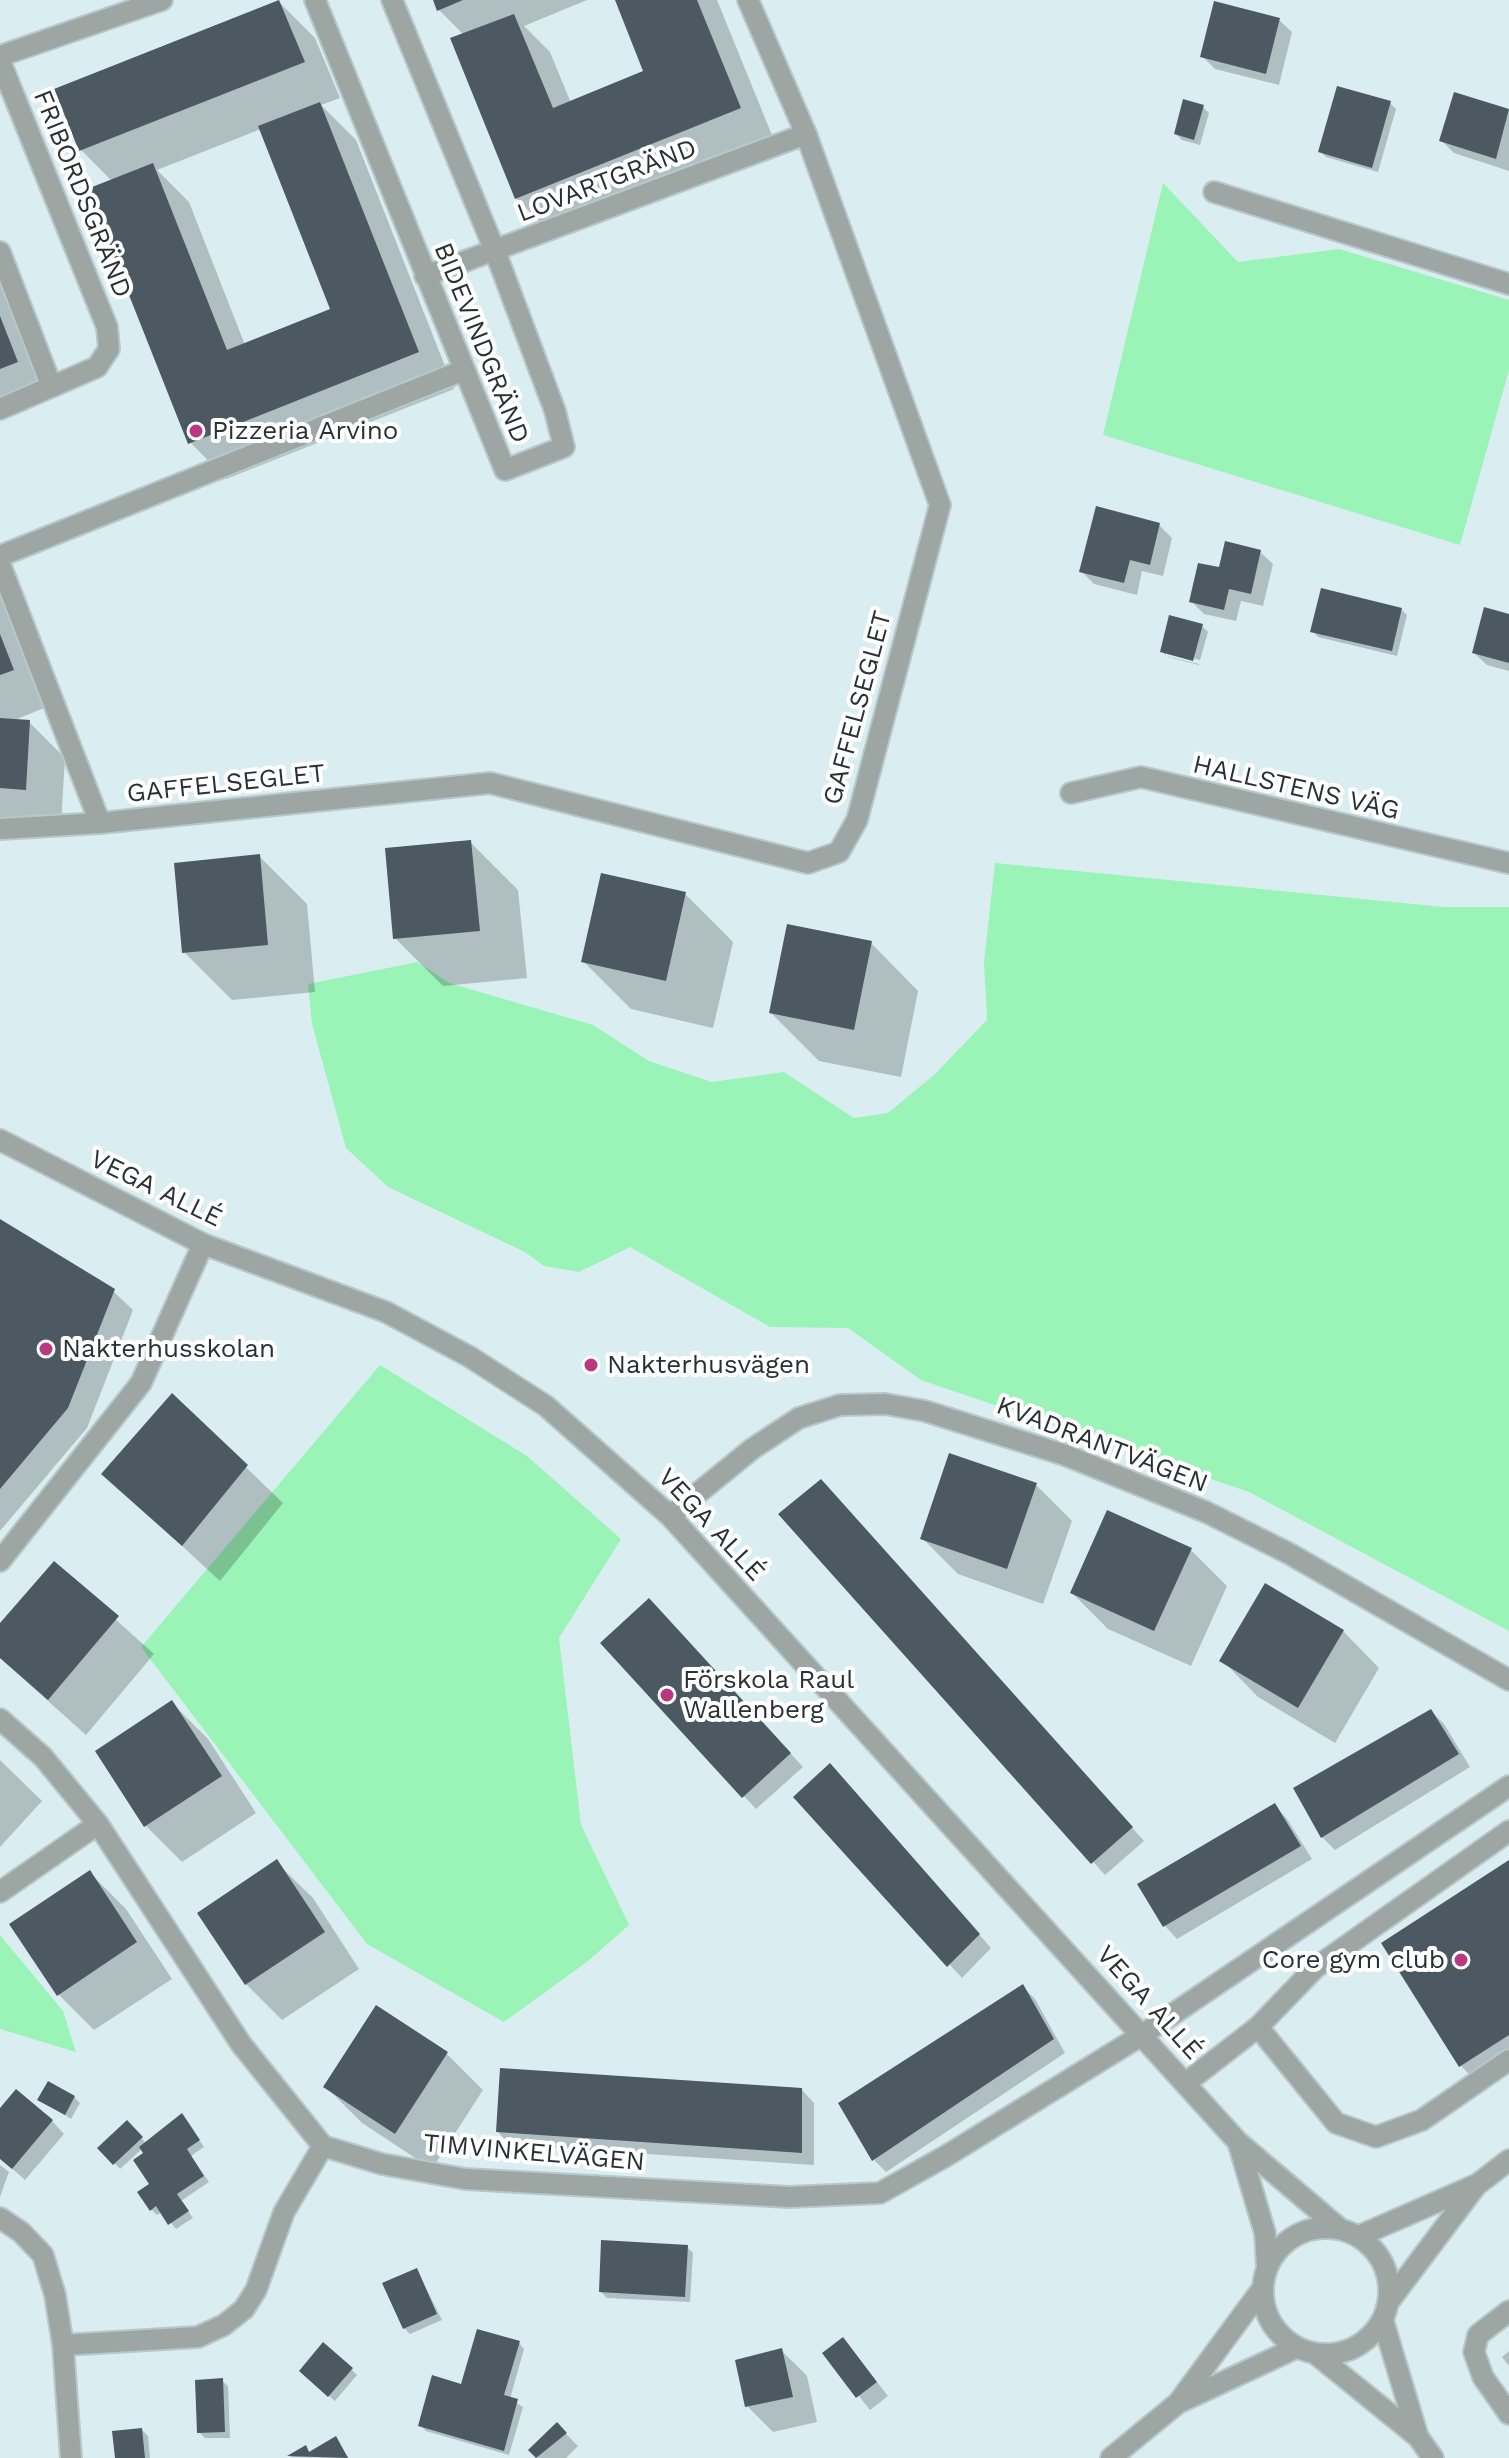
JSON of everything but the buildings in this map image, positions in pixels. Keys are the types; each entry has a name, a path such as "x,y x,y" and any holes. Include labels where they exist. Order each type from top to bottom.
{"street":[{"path":"0,58 162,0"},
{"name":"BIDEVINDGRÄND","path":"315,0 505,470 564,447 495,251 392,0"},
{"name":"GAFFELSEGLET","path":"0,829 100,823 490,783 808,863 839,852 857,820 940,505 806,134 748,0"},
{"name":"FRIBORDSGRÄND","path":"0,58 107,327 109,349 97,367 51,385"},
{"name":"LOVARTGRÄND","path":"425,276 806,134"},
{"path":"1214,192 1509,284"},
{"path":"0,252 51,385 0,409"},
{"path":"0,556 464,370"},
{"path":"0,564 100,823"},
{"name":"HALLSTENS VÄG","path":"1071,793 1141,777 1509,863"},
{"name":"VEGA ALLÉ","path":"0,1140 203,1244 386,1312 470,1357 546,1406 670,1516 1187,2082 1238,2142 1339,2228"},
{"path":"0,1561 141,1383 203,1244"},
{"name":"KVADRANTVÄGEN","path":"670,1516 752,1449 799,1418 840,1405 885,1404 925,1411 1065,1455 1206,1512 1290,1554 1509,1680"},
{"path":"0,1719 43,1757 98,1824 241,2044 323,2146 284,2212 256,2290 244,2309 224,2325 198,2337 63,2345"},
{"path":"1142,2035 1509,1786"},
{"path":"0,1892 98,1824"},
{"path":"1187,2082 1258,2027 1315,1968 1509,1831"},
{"path":"1258,2027 1336,2123 1376,2137 1422,2120 1509,2060"},
{"name":"TIMVINKELVÄGEN","path":"323,2146 382,2164 465,2179 789,2197 880,2193 1142,2035"},
{"name":"VEGA ALLÉ","path":"1238,2142 1265,2233 1267,2267"},
{"path":"1359,2236 1478,2184 1509,2160"},
{"path":"1317,2355 1340,2354 1360,2346 1383,2321 1390,2300 1478,2184"},
{"path":"0,2218 21,2232 43,2255 55,2295 63,2345 71,2458"},
{"path":"1390,2300 1389,2278 1381,2257 1359,2236 1339,2228 1316,2228 1295,2235 1279,2248 1267,2267 1262,2289 1265,2311 1276,2331 1296,2348 1317,2355 1418,2437 1433,2458"},
{"path":"1111,2458 1178,2403 1262,2289"},
{"path":"1509,2311 1478,2335 1474,2352 1483,2377 1509,2414"},
{"path":"1383,2321 1418,2437"},
{"path":"1178,2403 1296,2348"}],"green space":[{"path":"1163,183 1238,262 1339,249 1509,300 1509,370 1460,545 1103,435"},
{"path":"995,863 1444,907 1509,907 1509,1631 1249,1492 921,1380 848,1328 770,1327 630,1247 579,1272 544,1266 525,1252 388,1187 346,1148 312,1024 308,984 418,962 449,983 593,1025 649,1061 712,1082 784,1072 854,1118 888,1113 934,1075 987,1020 984,962"},
{"path":"380,1365 527,1456 621,1539 559,1638 581,1825 629,1925 588,1961 504,2022 367,1944 141,1647"},
{"path":"0,1935 63,2011 76,2052 0,2029"}],"place":[{"name":"Pizzeria Arvino","path":"196,431"},
{"name":"Nakterhusskolan","path":"46,1349"},
{"name":"Nakterhusvägen","path":"591,1365"},
{"name":"Förskola Raul Wallenberg","path":"667,1695"},
{"name":"Core gym club","path":"1461,1960"}]}
